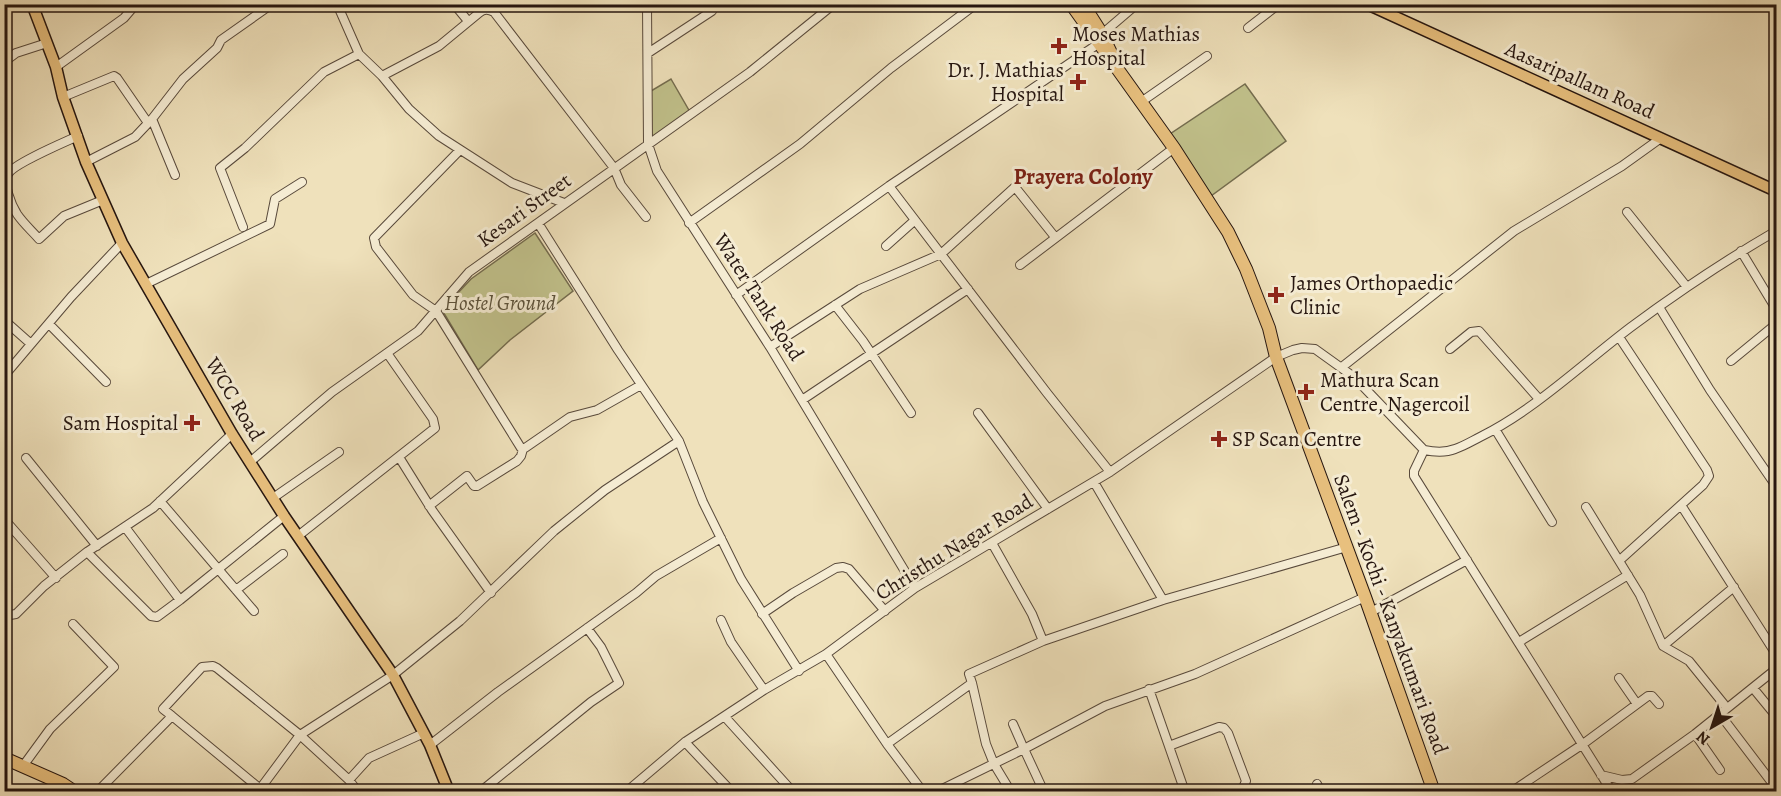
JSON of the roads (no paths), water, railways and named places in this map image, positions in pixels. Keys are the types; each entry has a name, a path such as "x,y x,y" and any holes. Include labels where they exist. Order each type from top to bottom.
{"highway":[{"name":"Salem - Kochi - Kanyakumari Road","path":"1071,4 1100,39"},
{"name":"Salem - Kochi - Kanyakumari Road","path":"1083,4 1100,39 1117,66 1174,148 1228,232 1246,269 1269,328 1275,357 1371,612 1434,792"},
{"path":"4,758 63,784 75,792"}],"main road":[{"name":"Aasaripallam Road","path":"1367,4 1776,191"},
{"name":"WCC Road","path":"32,6 56,67 63,97 86,162 122,243 232,434 284,516 393,675 430,745 449,792"}],"street":[{"path":"56,67 124,18 136,4"},
{"path":"86,162 135,137 183,79 217,48 221,40 272,4"},
{"path":"337,4 359,54 382,76 409,109 439,136 512,183 564,203"},
{"path":"454,4 468,21"},
{"name":"Water Tank Road","path":"647,4 648,144 657,171 770,347 915,588"},
{"name":"Kesari Street","path":"250,462 332,393 418,331 469,272 750,72 834,4"},
{"path":"689,223 800,144 891,68 976,4"},
{"path":"736,295 1100,39 1137,4"},
{"path":"1248,28 1279,4"},
{"path":"382,76 439,46 483,10 491,10 614,168 621,185 646,218"},
{"path":"648,52 712,11"},
{"path":"4,62 16,53 47,43"},
{"path":"243,227 220,168 245,148 324,72 359,54"},
{"path":"1141,102 1207,56"},
{"path":"63,97 114,76 150,121 175,175"},
{"path":"78,136 18,165 9,172 6,176 11,200 17,214 39,239 64,216 103,200"},
{"path":"1342,367 1514,231 1622,166 1661,138"},
{"path":"1020,265 1174,148"},
{"path":"459,151 374,238 376,247 413,295 436,311 523,449"},
{"path":"146,284 270,224 275,199 302,182"},
{"path":"889,186 1110,472"},
{"path":"770,347 860,289 941,254 1015,187 1056,237"},
{"path":"1627,212 1687,287"},
{"path":"886,246 914,221"},
{"path":"538,223 679,441 703,502 721,538 762,614 799,671"},
{"path":"1612,792 1414,476 1415,467 1424,450 1444,452 1456,449 1495,429 1539,399 1619,336 1687,287 1776,231"},
{"path":"4,376 122,243"},
{"path":"1741,251 1776,309"},
{"path":"802,400 968,289"},
{"path":"835,305 872,354 911,413"},
{"path":"1659,307 1710,390 1776,486"},
{"path":"4,320 31,344"},
{"path":"49,324 106,382"},
{"path":"1731,361 1776,324"},
{"path":"1450,349 1471,332 1479,332 1539,399"},
{"path":"1619,336 1709,476 1707,481 1620,560"},
{"name":"Christhu Nagar Road","path":"626,792 685,742 764,690 826,654 915,588 1110,472 1275,357 1293,350 1315,349 1354,377 1424,450"},
{"path":"298,536 432,432 435,425 433,419 387,353"},
{"path":"429,506 467,476 474,486 477,486 517,460 523,449 570,417 597,410 641,384"},
{"path":"978,413 1048,509"},
{"path":"1495,429 1552,522"},
{"path":"4,616 16,614 34,595 87,552 160,501 232,434"},
{"path":"358,792 349,780 300,735 213,666 202,667 163,709 262,790 300,735 393,675 460,621 563,524 605,490 679,441"},
{"path":"273,498 339,452"},
{"path":"399,457 429,506 490,593"},
{"path":"26,458 97,546"},
{"path":"1094,482 1163,600"},
{"path":"160,501 254,611"},
{"path":"1681,505 1776,654"},
{"path":"1586,507 1640,595 1663,646 1689,661 1727,708"},
{"path":"87,552 151,616 159,615 284,516"},
{"path":"4,519 56,578"},
{"path":"125,527 180,600"},
{"path":"430,745 656,576 721,538"},
{"path":"992,543 1032,614 1043,641"},
{"path":"1011,792 994,764 983,735 969,674 1043,641 1163,600 1347,547"},
{"path":"236,590 283,554"},
{"path":"1371,612 1467,560"},
{"path":"762,614 836,568 843,567 849,569 885,611"},
{"path":"1519,642 1628,575"},
{"path":"1663,646 1734,587"},
{"path":"936,792 1105,706 1194,674 1365,597"},
{"path":"721,620 731,642 764,690"},
{"path":"23,766 50,729 114,667 73,624"},
{"path":"480,792 591,702 619,683 601,647 587,628"},
{"path":"826,654 922,792"},
{"path":"1601,775 1630,780 1695,734 1776,669"},
{"path":"1619,678 1637,704"},
{"path":"887,744 972,683"},
{"path":"1753,688 1776,716"},
{"path":"1149,689 1185,792"},
{"path":"1511,792 1650,696 1659,704"},
{"path":"1719,714 1776,788"},
{"path":"96,792 172,716"},
{"path":"725,717 793,792"},
{"path":"1013,724 1044,792"},
{"path":"1169,746 1224,728 1228,732 1246,781 1243,788 1234,792"},
{"path":"349,780 369,758 423,733"},
{"path":"1695,734 1720,770"},
{"path":"685,742 732,792"}],"place":[{"name":"Moses Mathias Hospital","path":"1059,46"},
{"name":"Dr. J. Mathias Hospital","path":"1078,82"},
{"name":"James Orthopaedic Clinic","path":"1276,295"},
{"name":"Mathura Scan Centre, Nagercoil","path":"1306,392"},
{"name":"Sam Hospital","path":"192,423"},
{"name":"SP Scan Centre","path":"1219,439"}],"district":[{"name":"Prayera Colony","path":"1083,177"}],"park label":[{"name":"Hostel Ground","path":"500,303"}]}
